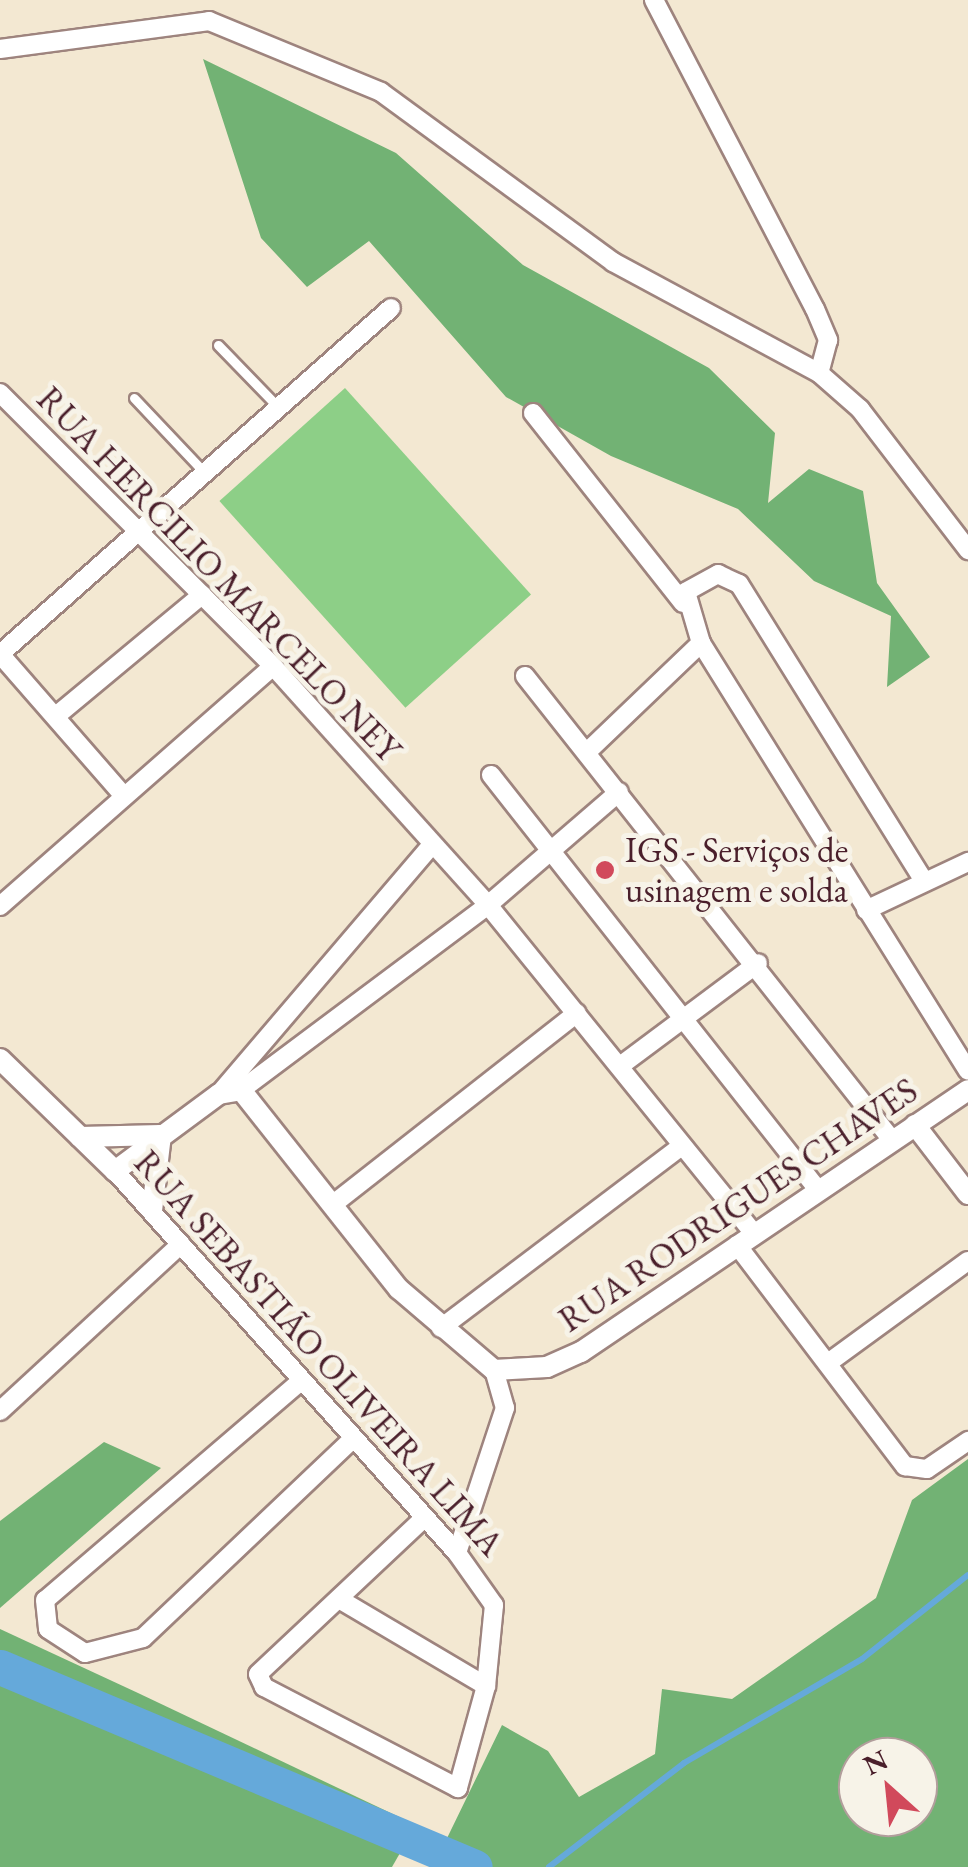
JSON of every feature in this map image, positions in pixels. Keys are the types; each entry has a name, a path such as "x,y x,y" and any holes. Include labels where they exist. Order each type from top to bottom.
{"street":[{"path":"654,0 828,340 819,373"},
{"path":"0,50 163,23 238,26 381,92 614,262 819,373 860,409 968,550"},
{"path":"122,794 0,654 282,410 391,308"},
{"name":"RUA HERCILIO MARCELO NEY","path":"0,392 273,666 488,905 682,1146 828,1363 905,1466 927,1469 968,1441"},
{"path":"0,425 16,411"},
{"path":"534,414 682,603 701,643 968,1072"},
{"path":"682,603 718,574 739,584 924,881"},
{"path":"56,716 202,595"},
{"path":"587,752 701,643"},
{"path":"0,906 122,794 273,666"},
{"path":"525,676 758,963 892,1140"},
{"path":"491,775 688,1014 819,1191"},
{"path":"219,1094 241,1090 488,905 619,792"},
{"path":"115,1171 219,1094 432,845"},
{"path":"866,910 968,862"},
{"path":"620,1066 758,963"},
{"path":"332,1205 577,1012"},
{"name":"RUA SEBASTIÃO OLIVEIRA LIMA","path":"0,1059 152,1210 353,1440 457,1552 494,1605 486,1686 458,1788 274,1693 260,1680 262,1667 338,1599"},
{"path":"241,1090 332,1205 441,1328 494,1370 505,1408 457,1552"},
{"name":"RUA RODRIGUES CHAVES","path":"494,1370 562,1362 968,1090"},
{"path":"915,1125 968,1194"},
{"path":"80,1137 161,1134"},
{"path":"152,1210 161,1134"},
{"path":"441,1328 682,1146"},
{"path":"0,1411 181,1244"},
{"path":"828,1363 968,1261"},
{"path":"302,1380 45,1600 41,1618 72,1650 102,1654 143,1638 353,1440"},
{"path":"425,1517 338,1599 486,1686"}],"lane":[{"path":"218,345 282,410"},
{"path":"134,398 207,475"}],"green space":[{"path":"203,59 396,153 523,265 709,368 775,433 768,503 809,469 863,491 877,583 930,657 887,687 891,616 814,581 738,509 611,456 506,397 369,241 307,287 261,238"},
{"path":"345,388 531,595 405,708 219,501"},
{"path":"104,1442 161,1468 0,1608 0,1521"},
{"path":"968,1459 968,1867 433,1867 502,1725 548,1751 579,1797 655,1754 662,1689 732,1699 876,1598 912,1500"},
{"path":"0,1629 416,1825 392,1867 0,1867"}],"waterway":[{"path":"549,1867 684,1763 862,1659 968,1575"},
{"path":"0,1667 475,1867"}],"place":[{"name":"IGS - Serviços de usinagem e solda","path":"605,870"}]}
